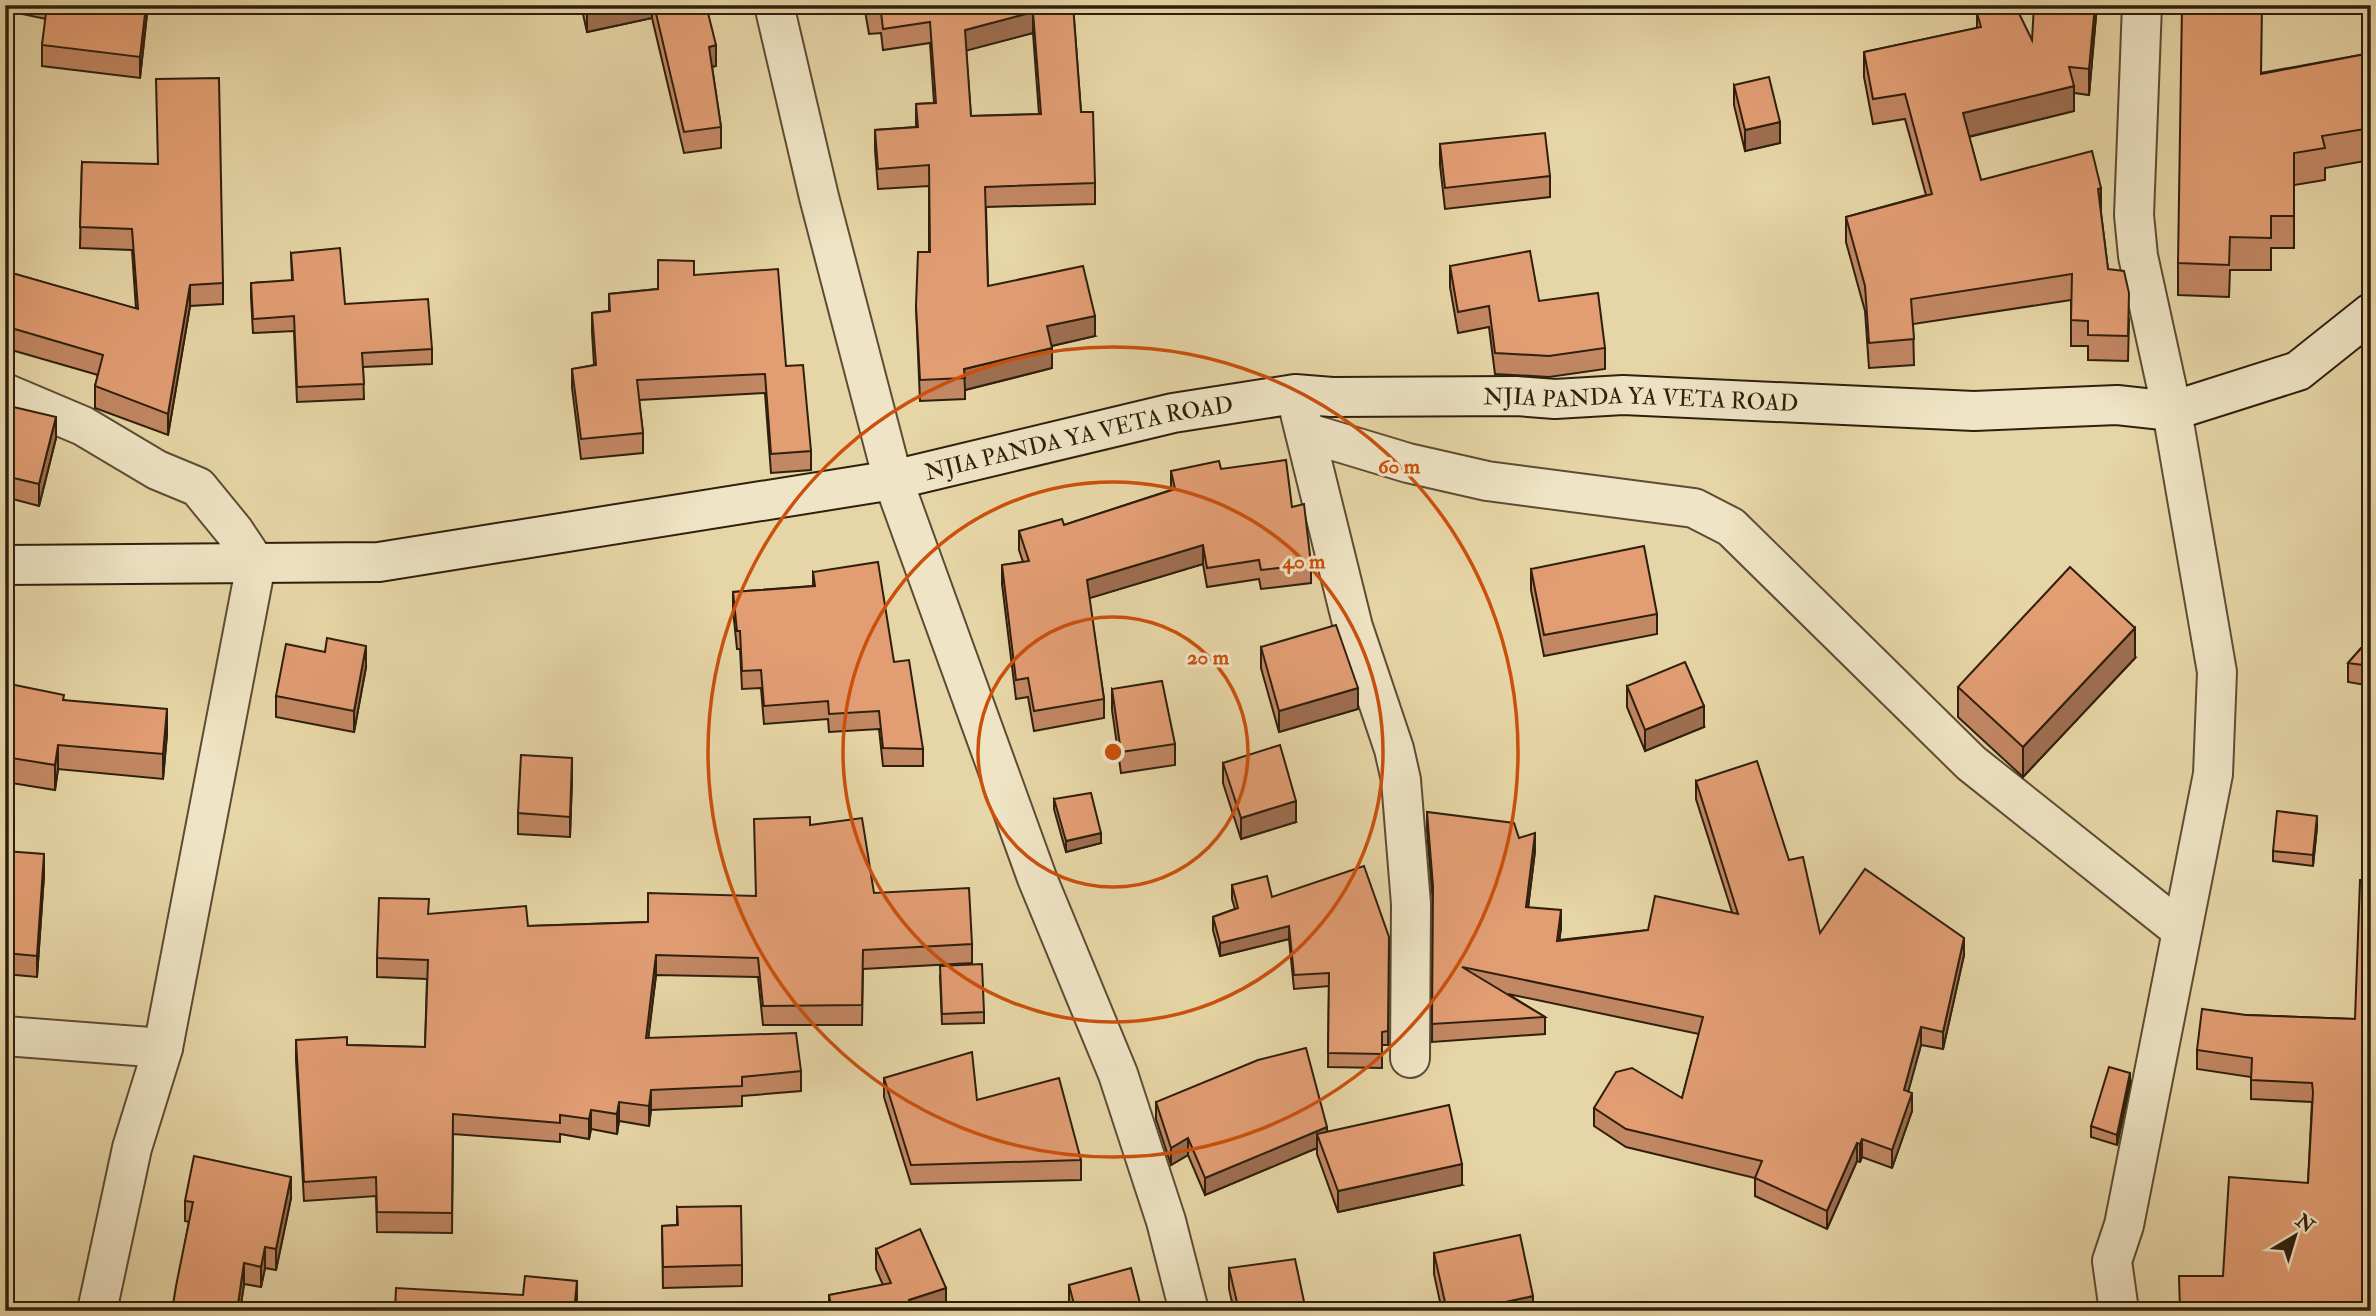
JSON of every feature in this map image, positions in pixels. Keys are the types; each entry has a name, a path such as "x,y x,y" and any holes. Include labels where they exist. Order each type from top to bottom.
{"street":[{"path":"774,5 825,223 893,480 1041,889 1118,1074 1166,1221 1189,1311"},
{"path":"2119,1311 2112,1261 2124,1225 2213,774 2217,672 2172,411 2138,256 2134,215 2142,5"},
{"name":"NJIA PANDA YA VETA ROAD","path":"5,565 379,562 893,480 1173,413 1295,394 1332,397 1516,396 1555,399 1623,395 1974,411 2116,405 2172,411 2298,371 2371,313"},
{"path":"5,393 82,426 157,470 198,487 234,531 256,564 163,1048 132,1148 97,1311"},
{"path":"1295,394 1353,627 1394,749 1401,780 1411,904 1410,1059"},
{"path":"1305,432 1408,463 1487,481 1694,508 1714,516 1731,527 1970,763 2181,930"},
{"path":"5,1036 163,1048"}],"building":[{"path":"47,5 146,5 140,57 42,45"},
{"path":"586,5 613,5 587,11"},
{"path":"654,5 706,5 716,45 709,47 721,127 684,132"},
{"path":"867,5 1073,5 1081,112 1093,112 1095,183 985,187 988,286 1083,266 1095,316 1047,326 1052,348 964,369 965,378 920,380 916,306 918,252 930,252 929,165 878,169 875,130 918,127 916,104 936,103 930,22 883,29 881,12 869,14","holes":["1033,12 1041,114 971,116 965,30"]},
{"path":"2015,5 2032,40 2034,5 2095,5 2089,69 2069,67 2074,86 1963,113 1981,180 2092,151 2101,188 2098,189 2108,269 2124,271 2129,293 2128,336 2088,335 2088,321 2071,320 2072,274 1911,299 1914,339 1869,343 1865,286 1846,217 1932,194 1905,94 1873,99 1864,52 1981,27 1977,13"},
{"path":"2182,5 2262,5 2261,74 2371,53 2371,128 2322,136 2325,148 2294,153 2294,216 2271,216 2271,238 2230,237 2229,265 2178,263"},
{"path":"1769,77 1780,122 1745,130 1734,85"},
{"path":"219,78 223,283 190,285 168,414 95,386 103,355 8,327 5,338 5,271 138,309 132,229 80,227 82,162 158,164 156,79"},
{"path":"1545,133 1550,176 1445,188 1440,144"},
{"path":"340,248 345,304 428,299 432,349 362,353 364,384 297,387 294,316 253,319 251,283 293,280 291,253"},
{"path":"1530,251 1539,301 1598,293 1605,348 1549,356 1495,353 1489,306 1458,312 1450,266"},
{"path":"658,260 694,261 694,275 778,269 786,366 803,365 811,451 771,454 765,374 637,380 643,433 581,439 572,369 596,365 592,313 610,311 609,294 658,289"},
{"path":"5,405 56,417 39,484 5,476"},
{"path":"1286,460 1292,507 1304,504 1311,564 1261,570 1259,560 1207,568 1203,545 1087,580 1104,699 1034,711 1028,678 1016,680 1002,565 1029,561 1019,531 1062,519 1064,525 1175,489 1171,471 1219,461 1221,469"},
{"path":"1644,546 1657,614 1544,635 1531,569"},
{"path":"878,562 894,662 909,660 923,749 883,748 879,711 829,714 828,701 764,706 761,670 742,671 740,631 737,631 733,592 815,586 813,572"},
{"path":"2070,567 2135,628 2023,747 1958,687"},
{"path":"1336,625 1358,688 1279,711 1261,647"},
{"path":"2371,637 2371,666 2348,663"},
{"path":"327,638 366,646 354,711 276,696 286,644 325,652"},
{"path":"1685,662 1704,706 1645,730 1627,686"},
{"path":"1162,681 1175,744 1121,752 1112,689"},
{"path":"5,683 64,695 63,700 167,709 163,754 58,745 55,765 5,757"},
{"path":"1280,745 1296,801 1241,818 1223,763"},
{"path":"521,755 572,758 570,817 518,813"},
{"path":"1757,761 1789,860 1803,857 1820,933 1865,869 1964,938 1943,1032 1921,1027 1904,1090 1912,1093 1892,1150 1862,1139 1860,1144 1857,1143 1827,1211 1755,1178 1762,1161 1626,1129 1594,1108 1616,1072 1632,1068 1682,1098 1703,1017 1462,967 1545,1017 1432,1024 1433,886 1427,812 1514,823 1519,838 1535,833 1526,907 1561,910 1557,941 1648,930 1655,896 1738,914 1696,781"},
{"path":"1091,793 1101,833 1066,841 1054,799"},
{"path":"2277,811 2317,816 2313,855 2273,851"},
{"path":"810,817 810,825 862,818 874,893 969,888 972,944 863,950 862,1005 763,1006 758,958 656,955 646,1038 796,1033 801,1071 742,1077 742,1086 651,1090 649,1106 619,1102 617,1114 591,1110 589,1119 560,1115 560,1123 453,1114 452,1213 377,1212 376,1177 304,1182 296,1040 347,1037 347,1045 425,1047 428,960 377,958 379,898 429,899 428,914 526,906 528,926 648,922 648,893 756,896 754,819"},
{"path":"5,851 44,854 37,956 5,953"},
{"path":"1364,866 1389,937 1388,1031 1382,1032 1382,1054 1328,1053 1329,973 1294,975 1289,926 1220,943 1213,917 1238,908 1232,885 1267,876 1272,897"},
{"path":"2360,880 2371,880 2371,1311 2180,1311 2179,1276 2223,1276 2229,1177 2308,1183 2312,1083 2251,1080 2252,1058 2197,1050 2202,1009 2246,1015 2355,1019"},
{"path":"982,964 984,1012 942,1014 940,966"},
{"path":"1306,1048 1327,1127 1205,1178 1188,1138 1171,1148 1156,1102 1258,1060"},
{"path":"972,1052 977,1100 1059,1078 1081,1160 911,1165 884,1078"},
{"path":"2109,1067 2130,1073 2117,1135 2091,1126"},
{"path":"1449,1105 1462,1164 1338,1191 1317,1134"},
{"path":"194,1156 291,1177 276,1249 265,1247 261,1267 244,1263 237,1311 172,1311 193,1202 185,1201"},
{"path":"741,1206 742,1265 663,1267 662,1226 678,1225 677,1207"},
{"path":"920,1229 946,1288 909,1300 913,1311 832,1311 829,1295 891,1283 876,1249"},
{"path":"1520,1235 1533,1296 1463,1311 1447,1311 1434,1253"},
{"path":"1295,1259 1306,1311 1239,1311 1229,1268"},
{"path":"1131,1268 1142,1311 1069,1311 1075,1308 1069,1285"},
{"path":"525,1276 577,1281 574,1311 395,1311 396,1288 523,1295"}]}
